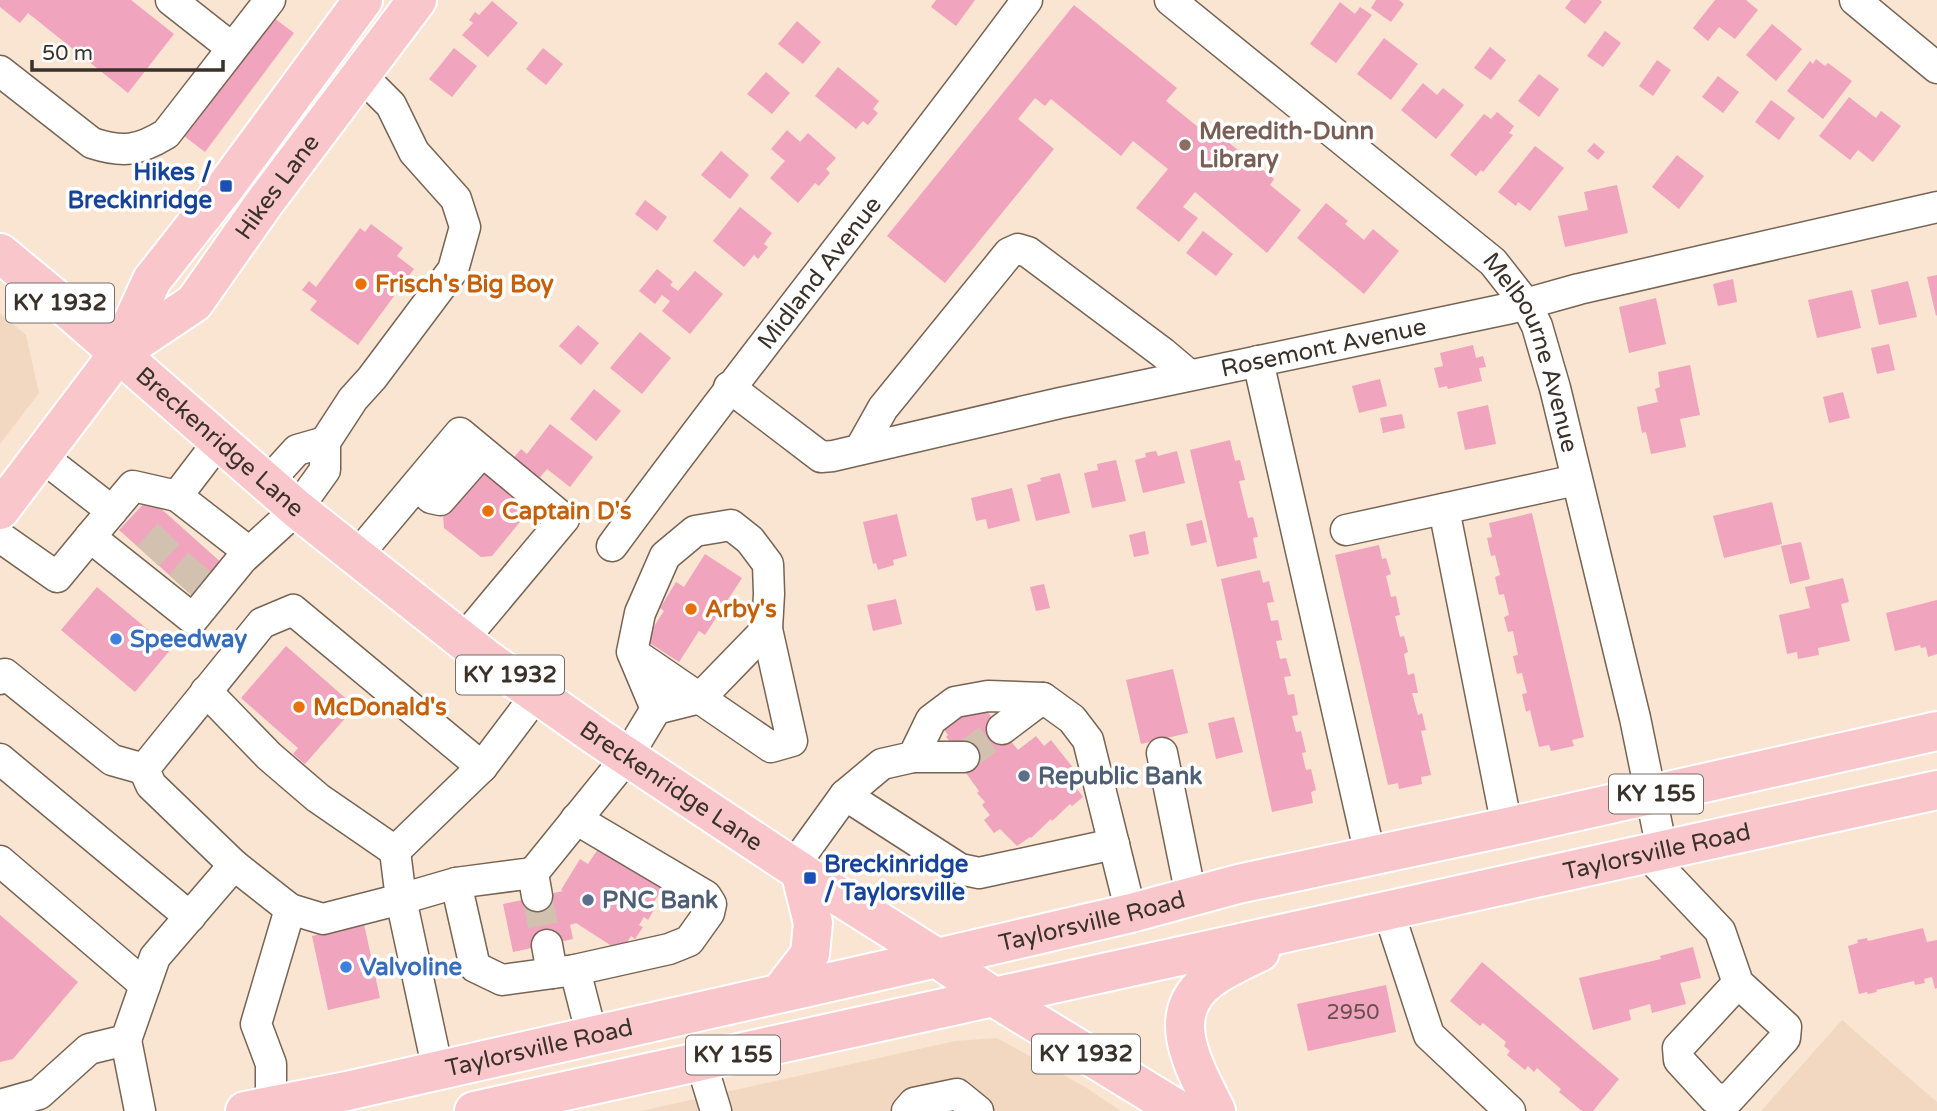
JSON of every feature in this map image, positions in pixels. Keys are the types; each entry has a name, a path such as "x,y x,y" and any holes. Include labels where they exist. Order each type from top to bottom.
{"main road":[{"name":"Hikes Lane","path":"0,510 118,354 152,280 226,186 363,0"},
{"name":"Hikes Lane","path":"118,354 194,303 265,202 417,0"},
{"name":"Breckenridge Lane","path":"0,253 297,509 462,641 627,757 796,869 992,996 1180,1111"},
{"name":"Taylorsville Road","path":"258,1108 438,1071 937,958 1191,896 1937,731"},
{"name":"Taylorsville Road","path":"474,1111 1937,790"},
{"path":"779,993 810,954 813,923 796,869"},
{"path":"1216,1111 1188,1054 1184,1021 1192,997 1214,976 1304,928"}],"street":[{"path":"171,0 232,48"},
{"path":"0,71 92,143 110,149 130,150 149,145 166,134 270,0"},
{"name":"Midland Avenue","path":"611,546 729,387 934,125 1027,0"},
{"name":"Melbourne Avenue","path":"1170,0 1493,262 1526,304 1537,326 1551,375 1652,795 1654,851"},
{"path":"1855,0 1937,68"},
{"path":"89,537 141,564 174,592 193,619 249,552 297,509 325,470 325,442 353,399 372,378 453,270 465,227 456,199 414,152 391,105 361,75"},
{"name":"Rosemont Avenue","path":"729,387 821,457 1526,304 1579,289 1937,207"},
{"path":"860,449 884,408 1010,253 1018,249 1028,252 1189,375"},
{"path":"1258,361 1370,856"},
{"path":"356,557 460,433 564,519 462,641"},
{"path":"183,510 219,442"},
{"path":"267,483 297,450 325,442"},
{"path":"41,456 112,511"},
{"path":"1346,530 1576,480"},
{"path":"0,537 57,577 133,486 183,510 217,542 249,552"},
{"path":"1444,509 1507,827"},
{"path":"632,652 771,747 792,741 767,629 768,564 750,540 731,525 695,531 665,556 640,613 632,652 656,709"},
{"path":"144,769 262,623 293,610 482,767"},
{"path":"144,769 151,785 233,865 289,909 323,919 456,883 535,884 576,819 627,757 656,709 700,698 767,629"},
{"path":"0,679 5,674 112,760 144,769"},
{"path":"206,691 269,756 318,799 395,851 401,899 438,1071"},
{"path":"395,851 482,767 537,694"},
{"path":"913,757 931,720 955,702 988,696 1043,698 1072,719 1088,740 1130,913"},
{"path":"1002,729 1043,698"},
{"path":"1162,753 1191,896"},
{"path":"796,869 845,794 882,764 913,757 964,757"},
{"path":"0,759 190,917"},
{"path":"845,794 960,869 979,873 1114,845"},
{"path":"456,883 475,967 502,980 558,963 669,949 689,941 709,913 711,904 706,896 576,819"},
{"path":"1654,851 1720,931 1738,983"},
{"path":"0,861 145,985"},
{"path":"139,1111 126,1040 155,957 233,865"},
{"path":"258,1108 271,1064 256,1024 289,909"},
{"path":"1388,911 1429,1035 1510,1111"},
{"path":"558,963 592,1035"},
{"path":"0,1105 39,1094 89,1049 126,1040"},
{"path":"701,1062 716,1111"},
{"path":"907,1111 914,1103 957,1094 978,1111"}],"shaded area":[{"path":"0,313 26,335 39,393 0,444"},
{"path":"1842,1020 1937,1102 1937,1111 1761,1111"},
{"path":"997,1038 1085,1087 1121,1111 641,1111 955,1041"}],"building":[{"path":"0,0 131,0 174,34 128,93 28,13 20,23 0,7"},
{"path":"936,0 975,0 956,26 931,7"},
{"path":"1376,0 1399,0 1404,4 1391,22 1371,8"},
{"path":"1571,0 1602,2 1585,24 1565,8"},
{"path":"1715,0 1746,0 1758,10 1735,39 1719,27 1708,41 1693,28"},
{"path":"492,1 518,23 488,57 462,35 473,23 469,20 475,12 479,15"},
{"path":"1340,2 1355,14 1360,7 1372,15 1336,63 1310,44"},
{"name":"Meredith-Dunn Library","path":"1074,5 1177,88 1166,101 1198,127 1202,121 1274,179 1270,185 1301,210 1267,253 1195,192 1183,207 1198,218 1179,242 1136,208 1168,169 1133,141 1121,156 1051,99 1045,106 1035,98 1018,119 1054,149 945,283 887,236"},
{"path":"274,18 294,33 205,152 184,136"},
{"path":"797,21 821,42 803,64 778,44"},
{"path":"1772,24 1802,49 1776,81 1746,55"},
{"path":"1605,31 1621,43 1603,67 1587,56"},
{"path":"1384,38 1418,64 1391,100 1357,74"},
{"path":"1490,47 1506,60 1491,80 1474,68"},
{"path":"454,48 477,66 452,97 429,79"},
{"path":"543,48 563,64 546,85 526,69"},
{"path":"1816,59 1825,66 1828,63 1852,81 1823,119 1787,91 1810,61 1813,64"},
{"path":"1657,60 1671,70 1653,96 1639,86"},
{"path":"838,67 879,101 873,109 878,113 868,125 863,121 856,129 815,96"},
{"path":"766,72 790,93 772,114 747,94"},
{"path":"1539,74 1559,89 1539,117 1518,101"},
{"path":"1718,76 1739,92 1723,113 1702,97"},
{"path":"1423,83 1437,95 1443,88 1464,105 1436,139 1401,110"},
{"path":"1849,97 1876,118 1881,111 1901,126 1873,162 1858,150 1850,160 1819,136"},
{"path":"1771,100 1795,118 1779,140 1755,122"},
{"path":"1497,112 1514,126 1509,133 1513,135 1483,172 1481,170 1476,176 1450,155 1484,114 1491,119"},
{"path":"787,130 800,142 808,133 836,158 826,169 830,173 819,186 815,183 798,203 770,178 785,161 771,149"},
{"path":"1594,143 1605,152 1598,160 1587,151"},
{"path":"1535,146 1564,168 1530,211 1518,202 1516,206 1498,192"},
{"path":"721,151 749,175 730,199 701,175"},
{"path":"1677,155 1704,176 1679,209 1652,187"},
{"path":"1617,185 1628,233 1565,247 1558,216 1588,210 1584,192"},
{"path":"645,200 667,217 657,231 635,214"},
{"path":"1326,203 1348,221 1345,224 1364,240 1373,229 1399,251 1364,294 1297,238"},
{"path":"740,207 772,233 764,244 768,247 758,259 754,255 744,267 713,241"},
{"name":"Frisch's Big Boy","path":"371,224 403,248 397,256 414,269 358,345 310,310 317,301 302,290 309,281 316,287 360,228 365,232"},
{"path":"1203,231 1233,254 1216,276 1186,253"},
{"path":"657,269 673,282 670,285 678,291 695,271 723,294 690,334 662,311 670,301 662,295 655,304 639,291"},
{"path":"1937,275 1937,315 1936,316 1927,277"},
{"path":"1733,279 1737,302 1718,306 1713,284"},
{"path":"1908,281 1917,317 1879,325 1871,290"},
{"path":"1852,290 1861,328 1817,338 1808,300"},
{"path":"1656,298 1666,344 1629,353 1619,307"},
{"path":"578,325 599,343 581,365 559,346"},
{"path":"640,332 671,358 642,394 610,368"},
{"path":"1889,344 1895,370 1877,374 1871,348"},
{"path":"1473,345 1476,358 1483,356 1486,367 1479,368 1482,381 1448,389 1447,386 1439,388 1434,368 1443,366 1440,353"},
{"path":"1690,365 1700,415 1680,419 1686,447 1651,454 1646,432 1642,433 1637,407 1658,402 1655,389 1660,387 1658,372"},
{"path":"1380,379 1387,406 1359,413 1352,386"},
{"path":"594,389 621,411 596,441 570,419"},
{"path":"1843,392 1850,418 1829,423 1823,397"},
{"path":"1488,405 1496,444 1465,450 1457,412"},
{"path":"1402,414 1405,428 1383,433 1380,418"},
{"path":"550,424 593,457 570,487 547,469 537,481 511,461 521,449 527,454"},
{"path":"1230,440 1235,461 1240,460 1245,480 1239,481 1248,518 1253,517 1258,537 1253,538 1257,558 1217,567 1190,450"},
{"path":"1156,451 1158,456 1177,451 1185,483 1143,493 1135,460 1146,457 1145,453"},
{"path":"1116,460 1126,501 1092,508 1084,473 1098,470 1097,464"},
{"name":"Captain D's","path":"483,466 533,506 492,556 481,557 444,528 443,515"},
{"path":"1060,473 1070,513 1036,521 1027,485 1041,481 1040,478"},
{"path":"1012,488 1020,521 988,529 986,519 976,521 971,498"},
{"name":"Speedway","path":"149,498 224,565 195,598 119,530"},
{"path":"1772,502 1782,544 1724,558 1713,516"},
{"path":"1532,513 1584,737 1572,740 1574,746 1551,751 1549,745 1539,747 1530,710 1526,712 1522,694 1527,693 1522,673 1517,674 1513,656 1518,655 1513,631 1508,632 1504,617 1509,615 1504,594 1499,595 1495,577 1500,575 1495,555 1491,556 1487,538 1492,537 1489,523"},
{"path":"897,514 907,556 893,560 894,565 878,570 876,563 873,564 863,522"},
{"path":"1202,520 1207,542 1191,546 1186,524"},
{"path":"1145,531 1149,554 1134,557 1129,535"},
{"path":"1801,542 1810,579 1790,584 1781,546"},
{"path":"1379,545 1382,559 1386,558 1391,574 1386,576 1391,597 1396,596 1400,615 1395,616 1400,637 1404,636 1408,652 1404,654 1408,675 1414,673 1418,693 1412,693 1418,715 1422,713 1426,730 1421,731 1431,775 1421,777 1422,784 1399,789 1398,783 1388,785 1335,555"},
{"name":"Arby's","path":"705,554 742,578 705,635 699,631 679,662 645,640 664,611 660,608 676,582 684,587"},
{"path":"1260,570 1263,583 1269,581 1274,602 1267,603 1271,621 1278,620 1282,640 1276,641 1280,659 1286,658 1291,676 1284,677 1288,695 1294,694 1298,715 1292,716 1296,732 1301,731 1306,752 1302,753 1306,770 1311,769 1316,790 1311,792 1313,803 1272,812 1221,579"},
{"path":"1843,578 1849,602 1841,604 1850,641 1818,648 1819,655 1798,659 1797,652 1787,654 1779,615 1810,608 1805,587"},
{"path":"1044,584 1050,608 1036,611 1030,587"},
{"name":"Speedway","path":"97,587 171,649 135,692 61,630"},
{"path":"896,599 902,624 873,631 867,605"},
{"path":"1937,600 1937,654 1928,657 1926,647 1921,648 1920,645 1895,651 1886,613"},
{"name":"McDonald's","path":"286,646 351,703 344,711 348,715 305,764 293,754 298,748 241,698"},
{"path":"1173,669 1188,733 1141,744 1126,680"},
{"name":"Republic Bank","path":"961,704 971,715 983,706 1018,750 1036,736 1044,746 1051,740 1082,779 1074,785 1083,797 1072,806 1070,804 1031,838 1017,846 1000,829 994,833 984,820 990,815 982,805 985,802 966,773 973,767 946,737 948,735 938,722"},
{"path":"1234,717 1243,752 1216,759 1208,723"},
{"name":"PNC Bank","path":"598,849 662,889 652,905 655,908 648,920 644,917 639,925 643,927 635,939 631,936 621,952 576,923 570,925 573,939 513,952 503,904 563,891 561,890 580,859 588,864"},
{"path":"0,915 78,982 13,1059 0,1062"},
{"name":"Valvoline","path":"364,924 380,998 328,1010 312,936"},
{"path":"1923,928 1927,942 1937,940 1937,988 1935,989 1932,977 1924,979 1925,983 1915,985 1914,981 1876,990 1877,992 1859,994 1848,946 1858,943 1857,940 1867,938 1868,941"},
{"path":"1693,947 1701,978 1680,983 1686,1004 1652,1013 1650,1004 1629,1010 1631,1020 1593,1030 1579,978 1661,959 1660,956"},
{"path":"1482,962 1619,1079 1593,1111 1582,1111 1559,1092 1561,1089 1537,1068 1534,1072 1528,1066 1525,1070 1507,1055 1510,1051 1504,1046 1506,1042 1483,1023 1480,1026 1450,1001"},
{"path":"1386,985 1396,1032 1308,1051 1297,1004"}],"tunnel":[{"path":"148,556 178,524"},
{"path":"180,585 209,552"},
{"path":"964,757 1002,729"},
{"path":"537,896 547,945"}],"place":[{"name":"Meredith-Dunn Library","path":"1185,145"},
{"name":"Hikes / Breckinridge","path":"226,186"},
{"name":"Frisch's Big Boy","path":"361,284"},
{"name":"Captain D's","path":"488,511"},
{"name":"Arby's","path":"691,609"},
{"name":"Speedway","path":"116,639"},
{"name":"McDonald's","path":"299,707"},
{"name":"Republic Bank","path":"1024,776"},
{"name":"Breckinridge / Taylorsville","path":"810,878"},
{"name":"PNC Bank","path":"588,900"},
{"name":"Valvoline","path":"346,967"}]}
